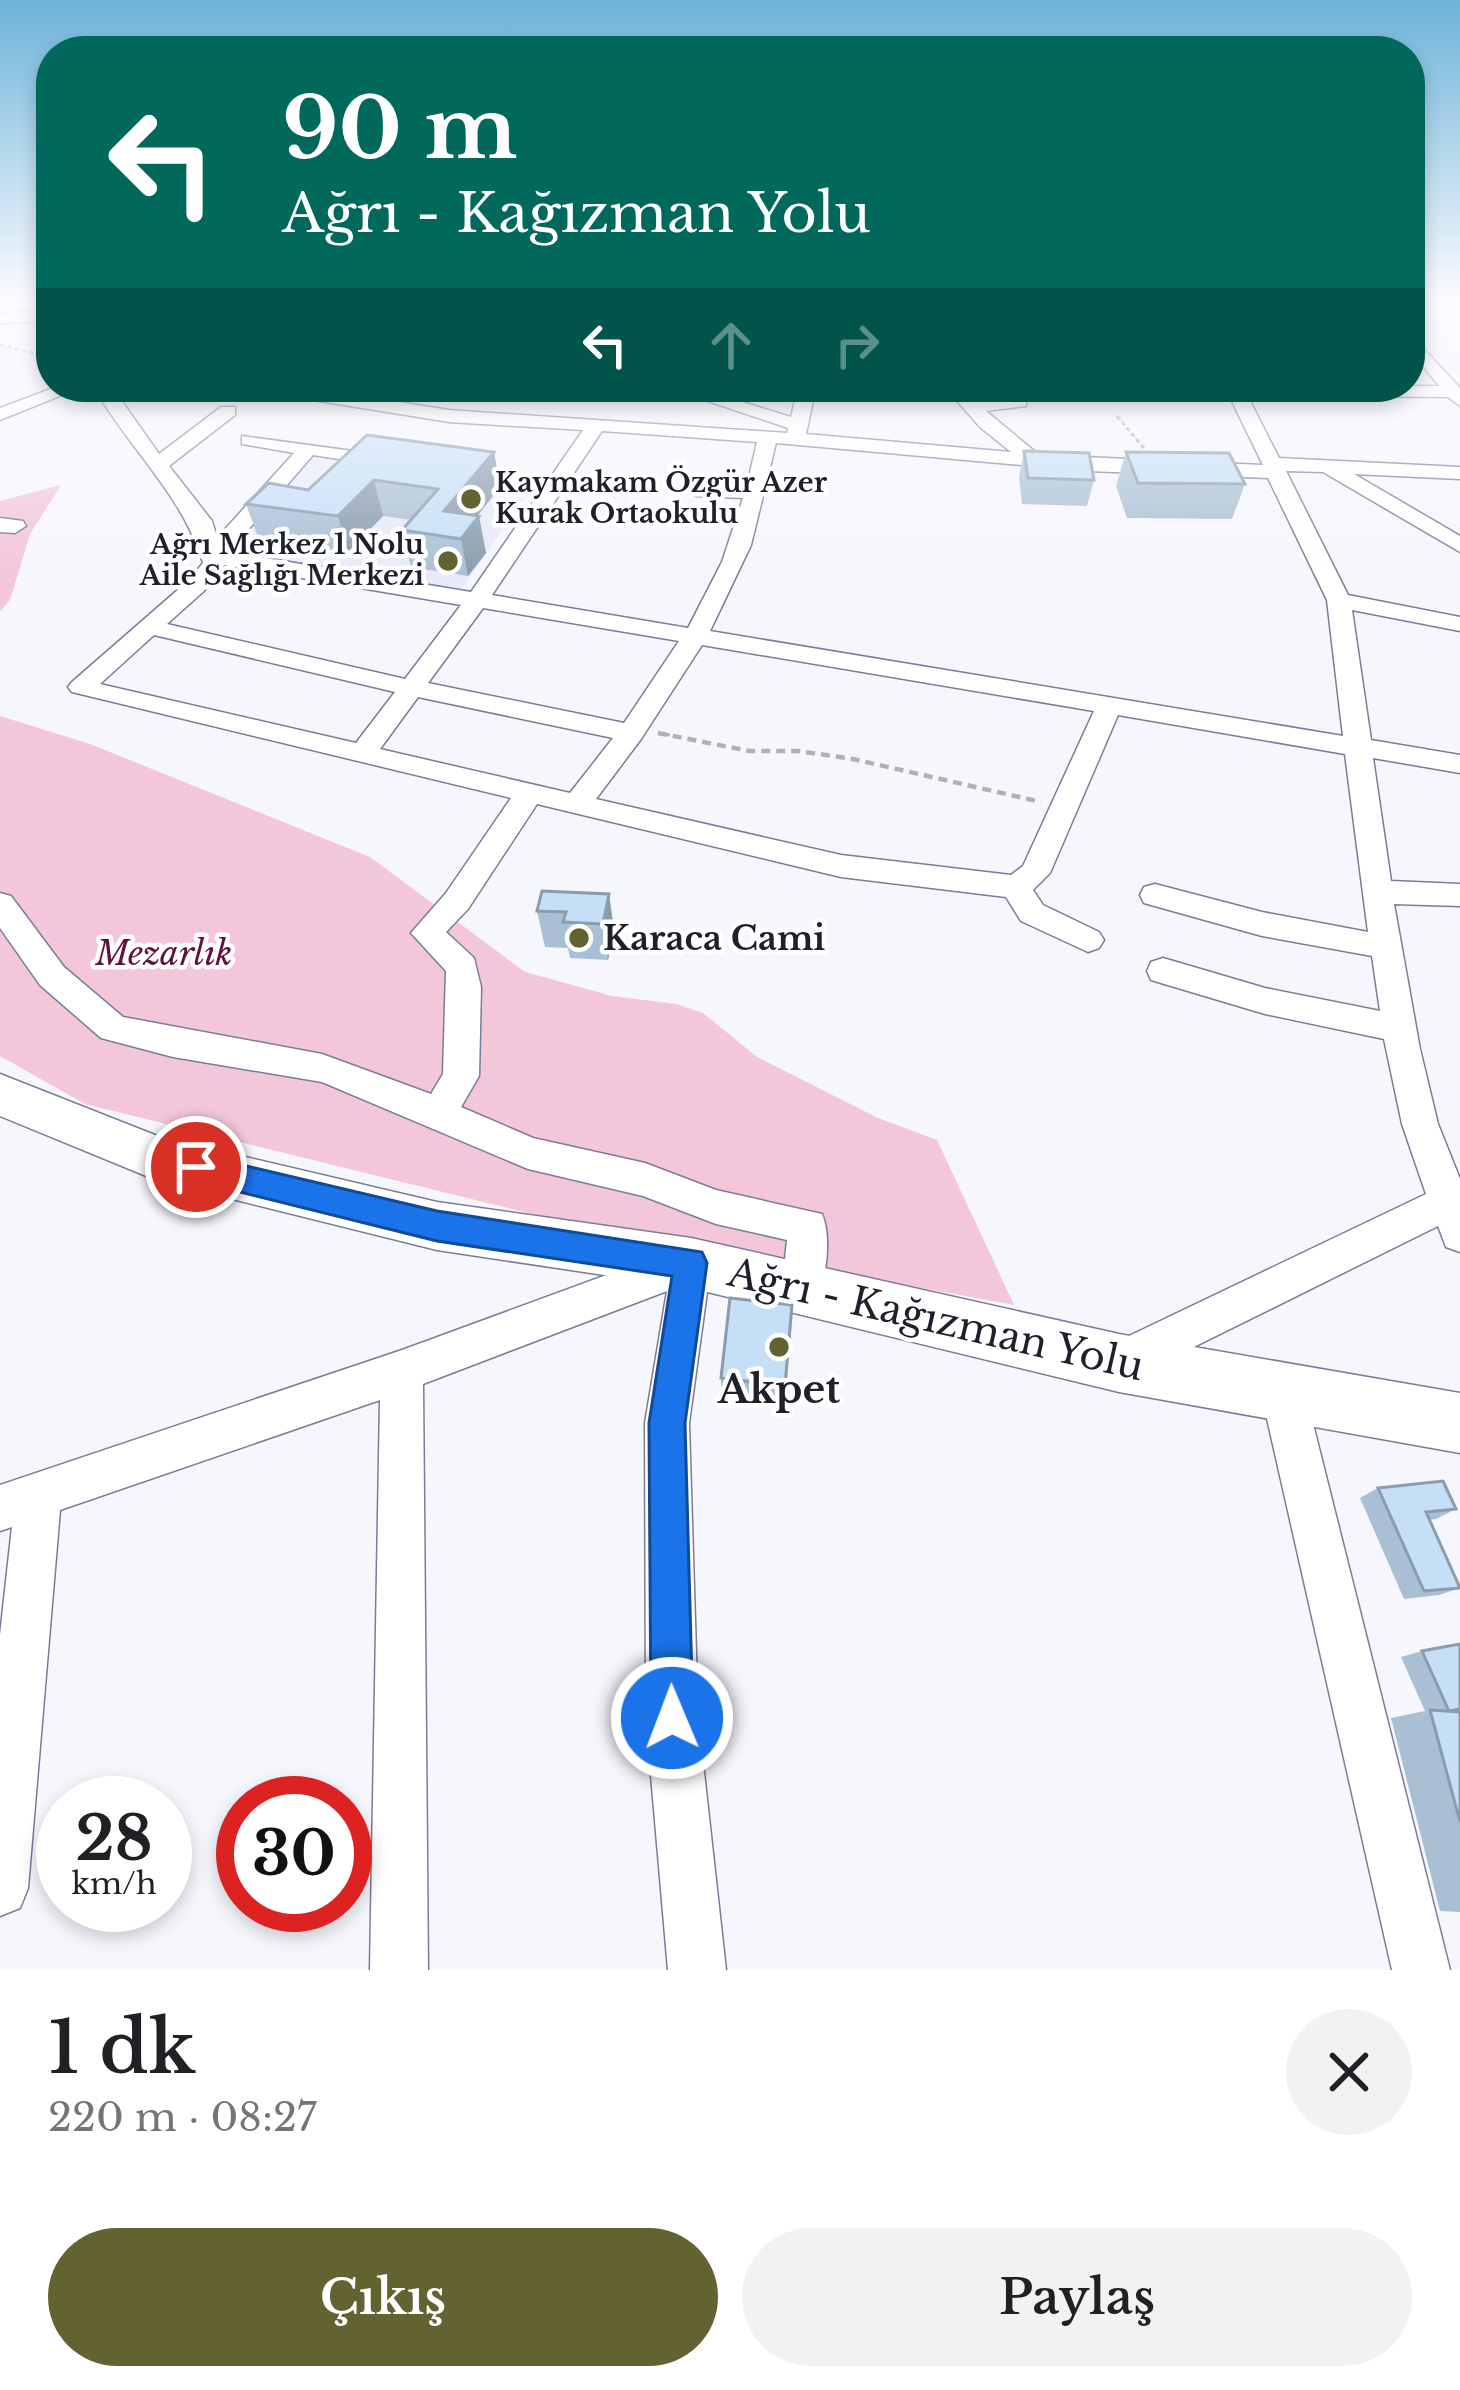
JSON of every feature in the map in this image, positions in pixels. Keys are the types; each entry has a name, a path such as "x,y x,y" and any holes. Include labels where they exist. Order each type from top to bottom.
{"main road":[{"name":"Ağrı - Kağızman Yolu","path":"0,1094 156,1158 437,1226 691,1263 1119,1363 1460,1423"}],"street":[{"path":"1425,395 1456,396"},
{"path":"0,414 36,401"},
{"path":"112,402 201,521 214,562 196,586 81,687 842,866 1016,887 1036,873 1109,706"},
{"path":"362,402 449,416 768,436 798,432"},
{"path":"716,402 798,432 1032,460 1171,470 1327,466 1460,473"},
{"path":"798,432 803,402"},
{"path":"967,402 1032,460"},
{"path":"971,406 1018,402"},
{"path":"1119,1363 1456,1210 1420,1124 1399,1028 1339,600 1241,402"},
{"path":"158,465 229,411"},
{"path":"363,753 476,601 596,426"},
{"path":"576,805 633,731 727,578 768,436"},
{"path":"250,440 552,484"},
{"path":"213,556 308,449"},
{"path":"1327,466 1460,545"},
{"path":"696,490 755,492"},
{"path":"213,556 1460,764"},
{"path":"1339,600 1460,624"},
{"path":"150,627 633,731"},
{"path":"438,1113 461,1076 464,988 462,967 428,933 457,901 527,794"},
{"path":"1016,887 1032,914 1088,940"},
{"path":"1377,892 1460,895"},
{"path":"1155,895 1262,924 1386,946"},
{"path":"0,904 52,976 113,1028 172,1043 322,1068 528,1153 644,1180 716,1208 808,1227 802,1289"},
{"path":"1163,970 1265,1001 1399,1028"},
{"path":"0,1888 19,1502 402,1371 691,1263 667,1423 672,1718 697,1970"},
{"path":"399,1970 402,1371"},
{"path":"1282,1392 1421,1970"}],"path":[{"path":"1118,416 1127,433 1171,470"},
{"path":"633,731 749,751 839,757 1065,806"}],"shaded area":[{"path":"311,454 532,487 462,589 241,551 232,537"}],"green space":[{"path":"61,485 30,534 10,600 0,611 0,501"},
{"name":"Mezarlık","path":"0,716 90,744 370,857 525,972 612,996 676,1004 703,1013 757,1057 878,1118 937,1140 1014,1305 561,1221 85,1104 0,1056"}],"building":[{"path":"367,435 494,452 444,511 479,516 461,539 402,530 438,489 374,480 338,516 246,504 269,483 308,490"},
{"path":"1024,451 1089,453 1094,480 1028,478"},
{"path":"1126,452 1229,453 1245,484 1138,483"},
{"path":"542,891 609,894 603,924 563,922 566,912 537,911"},
{"path":"730,1298 792,1305 785,1386 721,1378"},
{"path":"1443,1481 1456,1509 1426,1512 1460,1588 1424,1591 1378,1488"},
{"path":"1460,1644 1460,1709 1449,1711 1422,1651"},
{"path":"1430,1710 1460,1712 1460,1822"}],"place":[{"name":"Kaymakam Özgür Azer Kurak Ortaokulu","path":"471,499"},
{"name":"Ağrı Merkez 1 Nolu Aile Sağlığı Merkezi","path":"448,561"},
{"name":"Karaca Cami","path":"579,938"},
{"name":"Akpet","path":"779,1347"}],"route":[{"path":"196,1167 437,1226 691,1263 667,1423 672,1718"}]}
